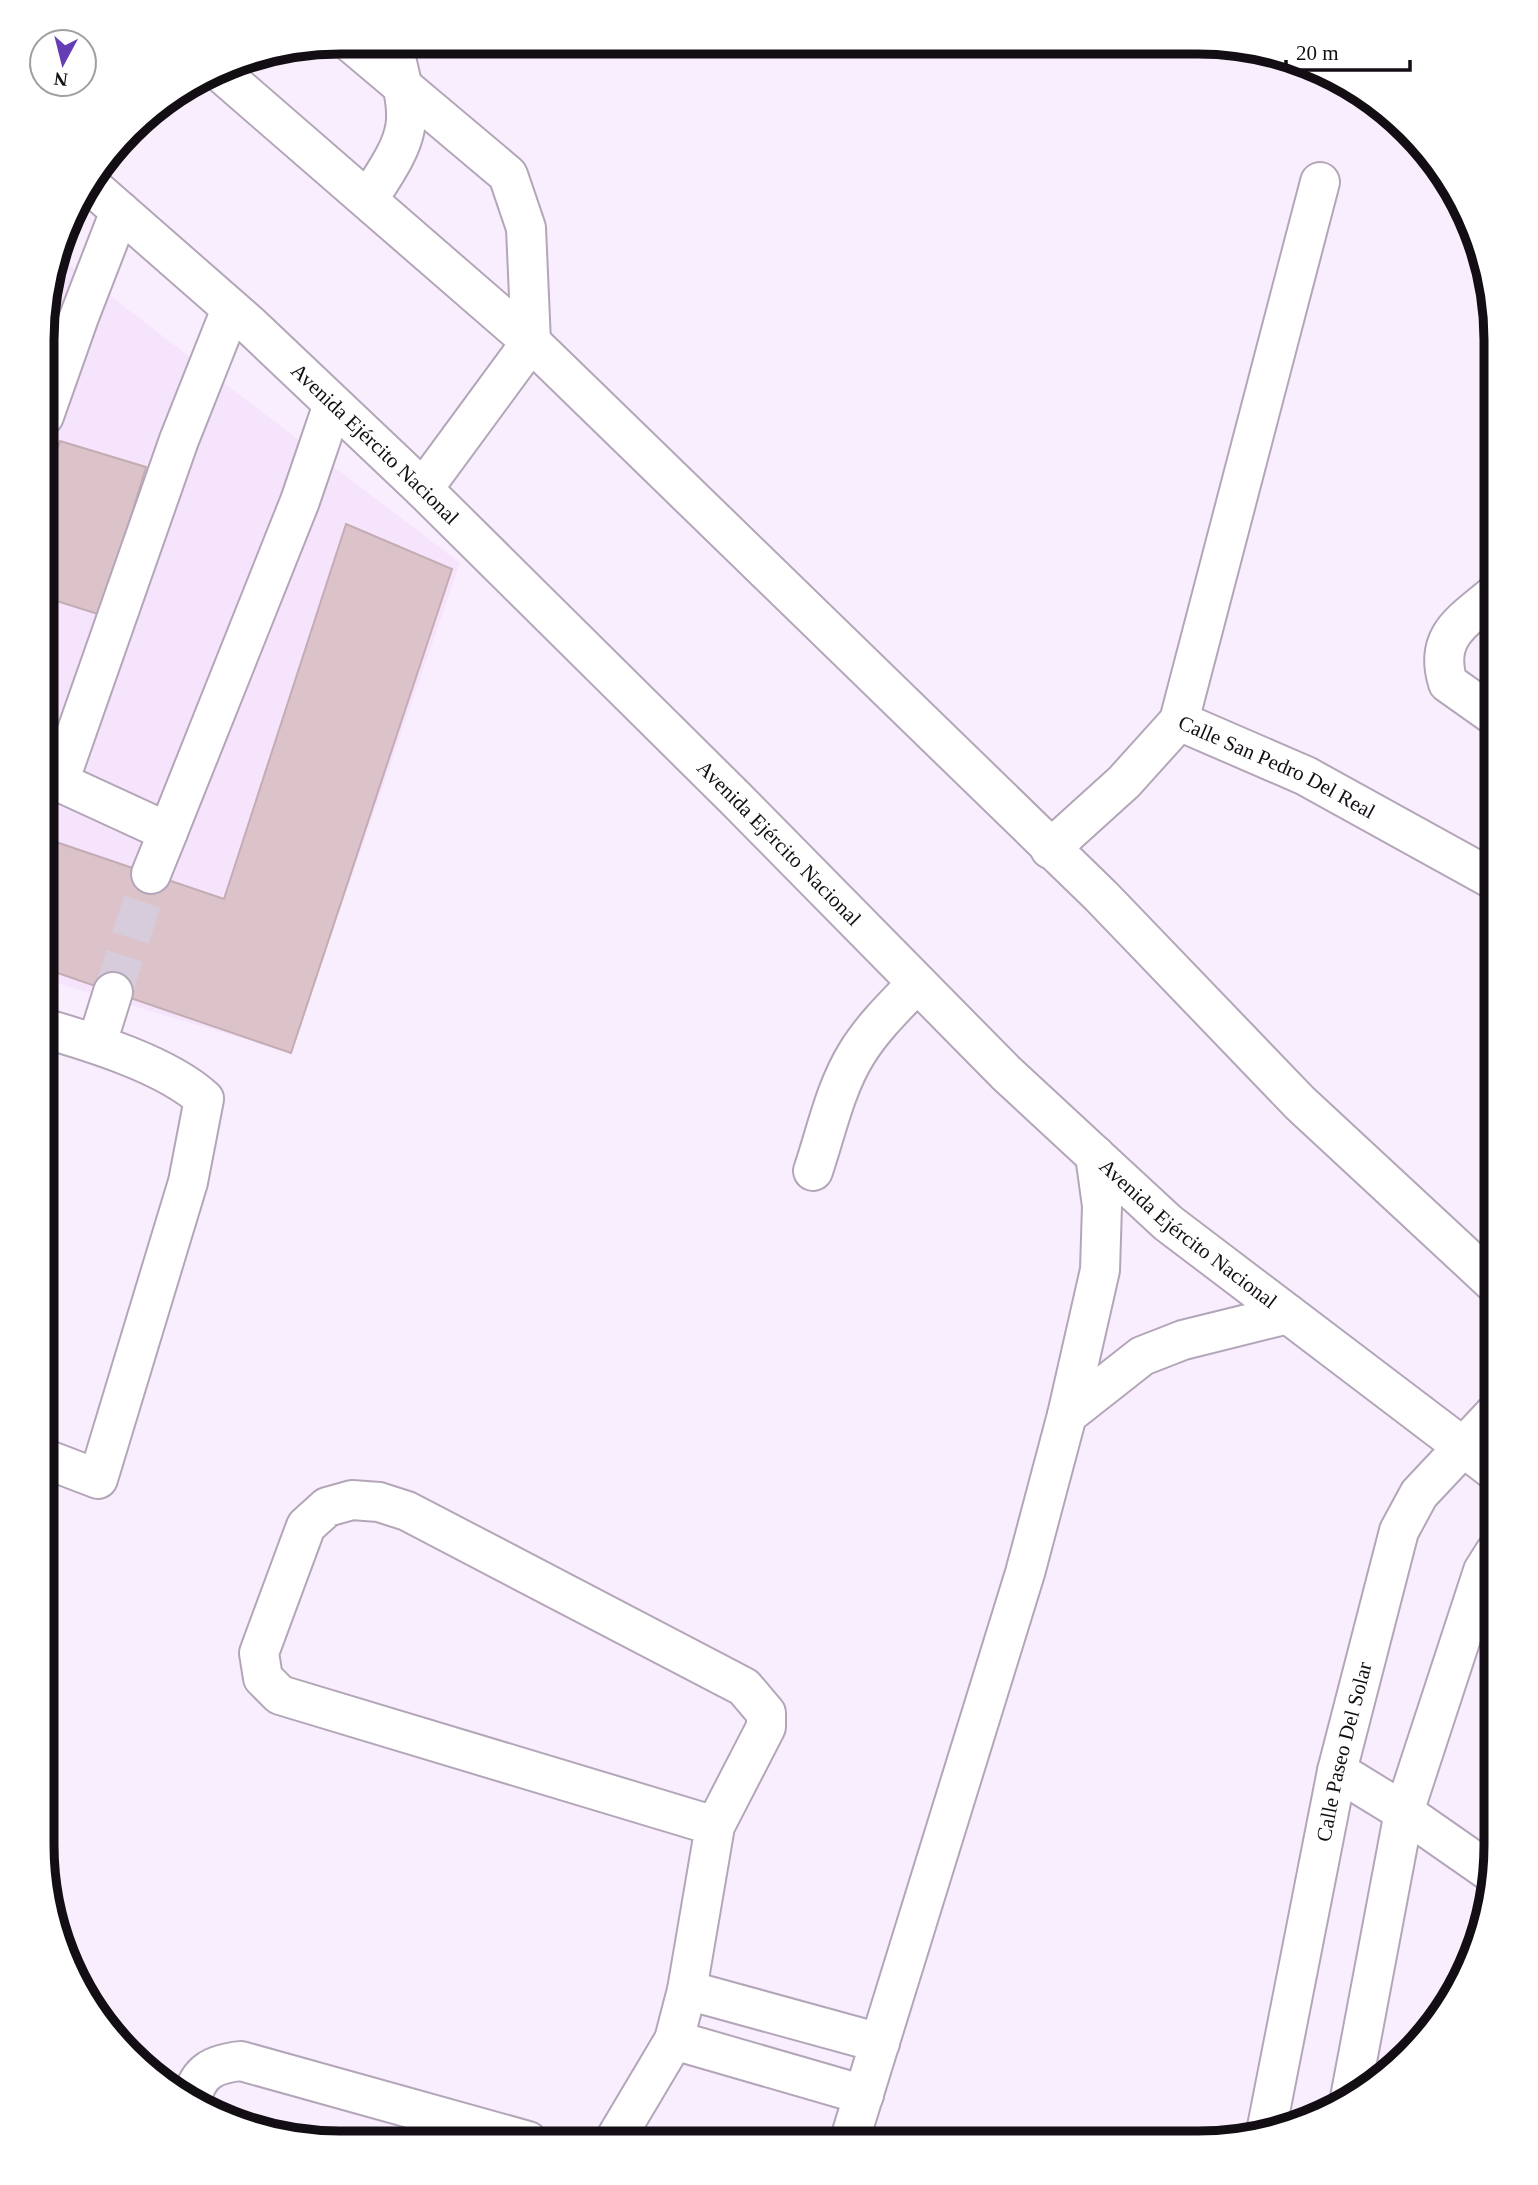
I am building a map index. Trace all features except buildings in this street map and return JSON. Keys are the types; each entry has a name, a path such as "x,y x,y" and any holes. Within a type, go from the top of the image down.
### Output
{"street":[{"path":"364,54 508,175 526,228 531,342 423,489"},
{"path":"369,198 399,152 406,134 408,120 395,54"},
{"path":"227,78 369,198 531,342 1101,896 1300,1103 1484,1274"},
{"path":"1179,721 1320,182"},
{"name":"Avenida Ejército Nacional","path":"97,190 231,309 332,407 423,489 691,753 1006,1073 1168,1223 1484,1463"},
{"path":"54,388 121,211"},
{"path":"54,774 231,309"},
{"path":"151,874 300,501 332,407"},
{"path":"1484,604 1449,635 1443,652 1448,683 1484,708"},
{"name":"Calle San Pedro Del Real","path":"1050,849 1124,782 1179,721 1306,776 1484,874"},
{"path":"54,780 169,832"},
{"path":"813,1171 855,1055 875,1028 917,983"},
{"path":"97,1043 113,992"},
{"path":"54,1031 97,1043 191,1087 204,1098 188,1182 98,1479 54,1462"},
{"path":"853,2131 1025,1573 1067,1415 1100,1270 1102,1206 1096,1156"},
{"path":"1067,1415 1142,1356 1183,1340 1288,1314"},
{"name":"Calle Paseo Del Solar","path":"1268,2122 1337,1771 1399,1531 1419,1494 1484,1424"},
{"path":"620,2131 674,2040 687,1990 715,1826 766,1727 766,1713 744,1687 407,1511 379,1502 352,1500 327,1507 306,1527 259,1653 263,1678 280,1695 715,1826"},
{"path":"1352,2086 1404,1812 1484,1570"},
{"path":"1337,1771 1404,1812 1483,1867"},
{"path":"687,1990 880,2043"},
{"path":"674,2040 864,2095"},
{"path":"194,2090 204,2072 218,2063 241,2061 492,2131"}],"shaded area":[{"path":"65,262 460,563 291,1053 54,982 54,340 57,303"}],"tunnel":[{"path":"113,992 151,874"}]}
